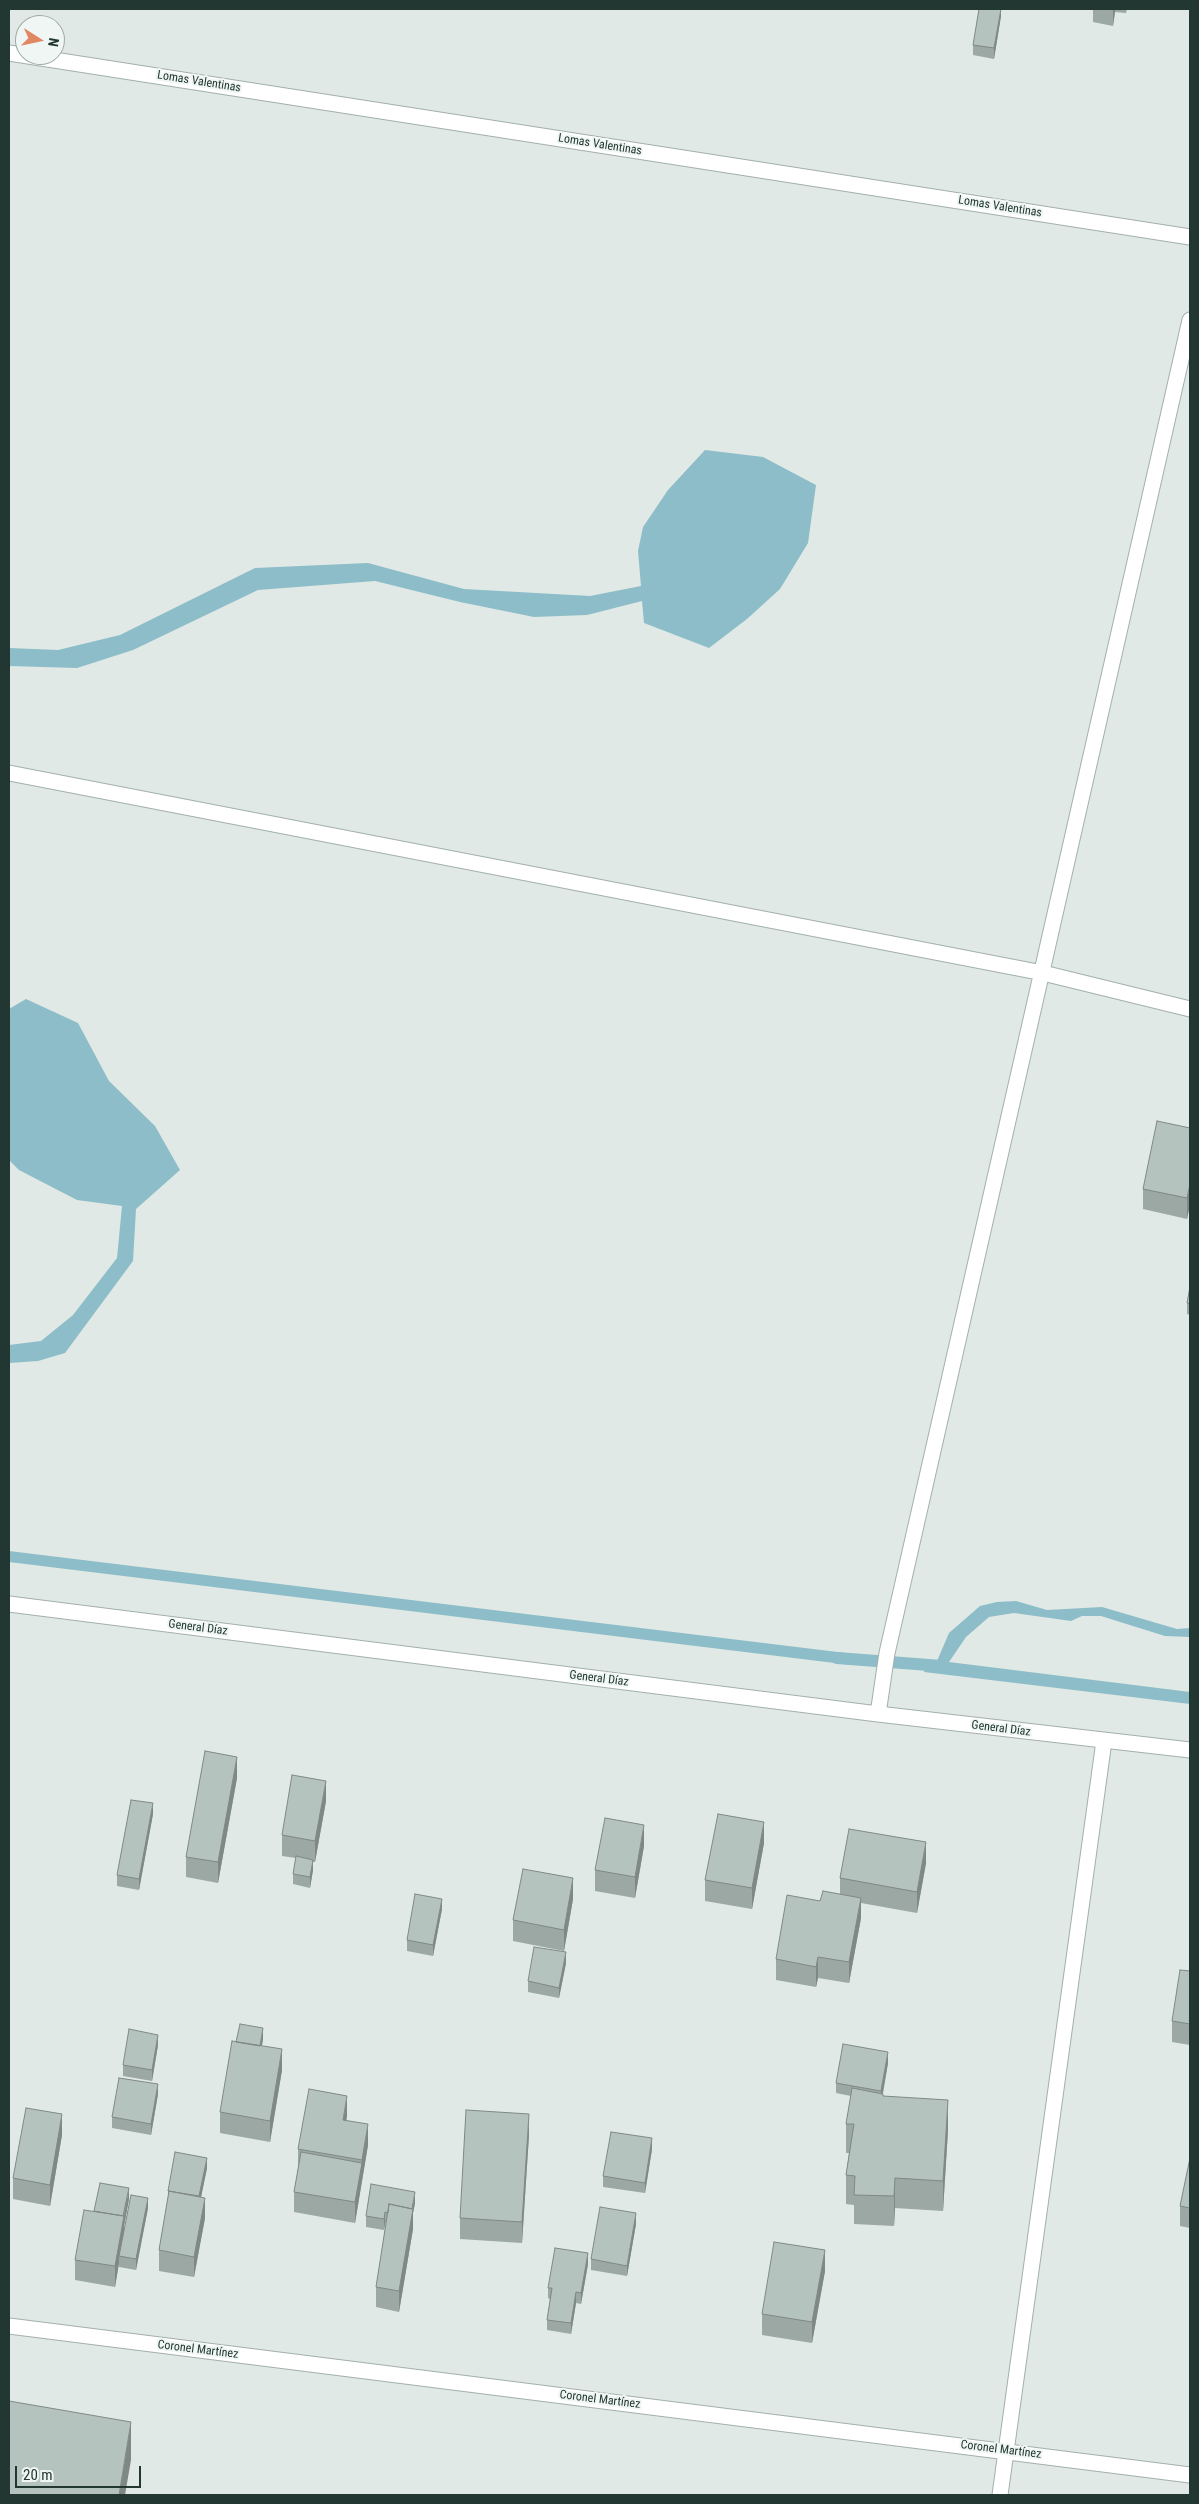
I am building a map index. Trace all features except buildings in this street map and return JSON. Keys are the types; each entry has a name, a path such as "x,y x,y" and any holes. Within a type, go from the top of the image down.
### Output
{"street":[{"name":"Lomas Valentinas","path":"9,53 1190,237"},
{"path":"878,1714 887,1653 1190,320"},
{"path":"9,773 1043,973 1190,1009"},
{"name":"General Díaz","path":"9,1604 878,1714 1190,1750"},
{"path":"1000,2495 1104,1741"},
{"name":"Coronel Martínez","path":"9,2326 1190,2474"}],"water":[{"path":"705,450 763,457 816,485 808,543 780,589 747,619 709,648 644,623 642,601 587,615 534,617 460,602 375,581 258,590 133,650 77,668 9,666 9,648 58,650 120,635 255,568 368,563 464,589 590,596 641,586 638,551 643,527 668,490"},
{"path":"26,999 78,1023 109,1081 155,1126 180,1170 136,1209 133,1261 65,1353 38,1361 9,1363 9,1345 41,1341 73,1315 117,1258 122,1206 77,1200 19,1170 9,1160 9,1009"},
{"path":"9,1551 854,1654 851,1665 9,1562"},
{"path":"1016,1601 1047,1610 1102,1607 1177,1629 1190,1628 1190,1637 1165,1636 1101,1616 1082,1616 1071,1621 1014,1613 989,1617 966,1637 949,1662 1190,1692 1190,1704 924,1672 927,1660 937,1661 949,1633 980,1606 997,1602"}],"waterway":[{"path":"837,1658 942,1666"}]}
